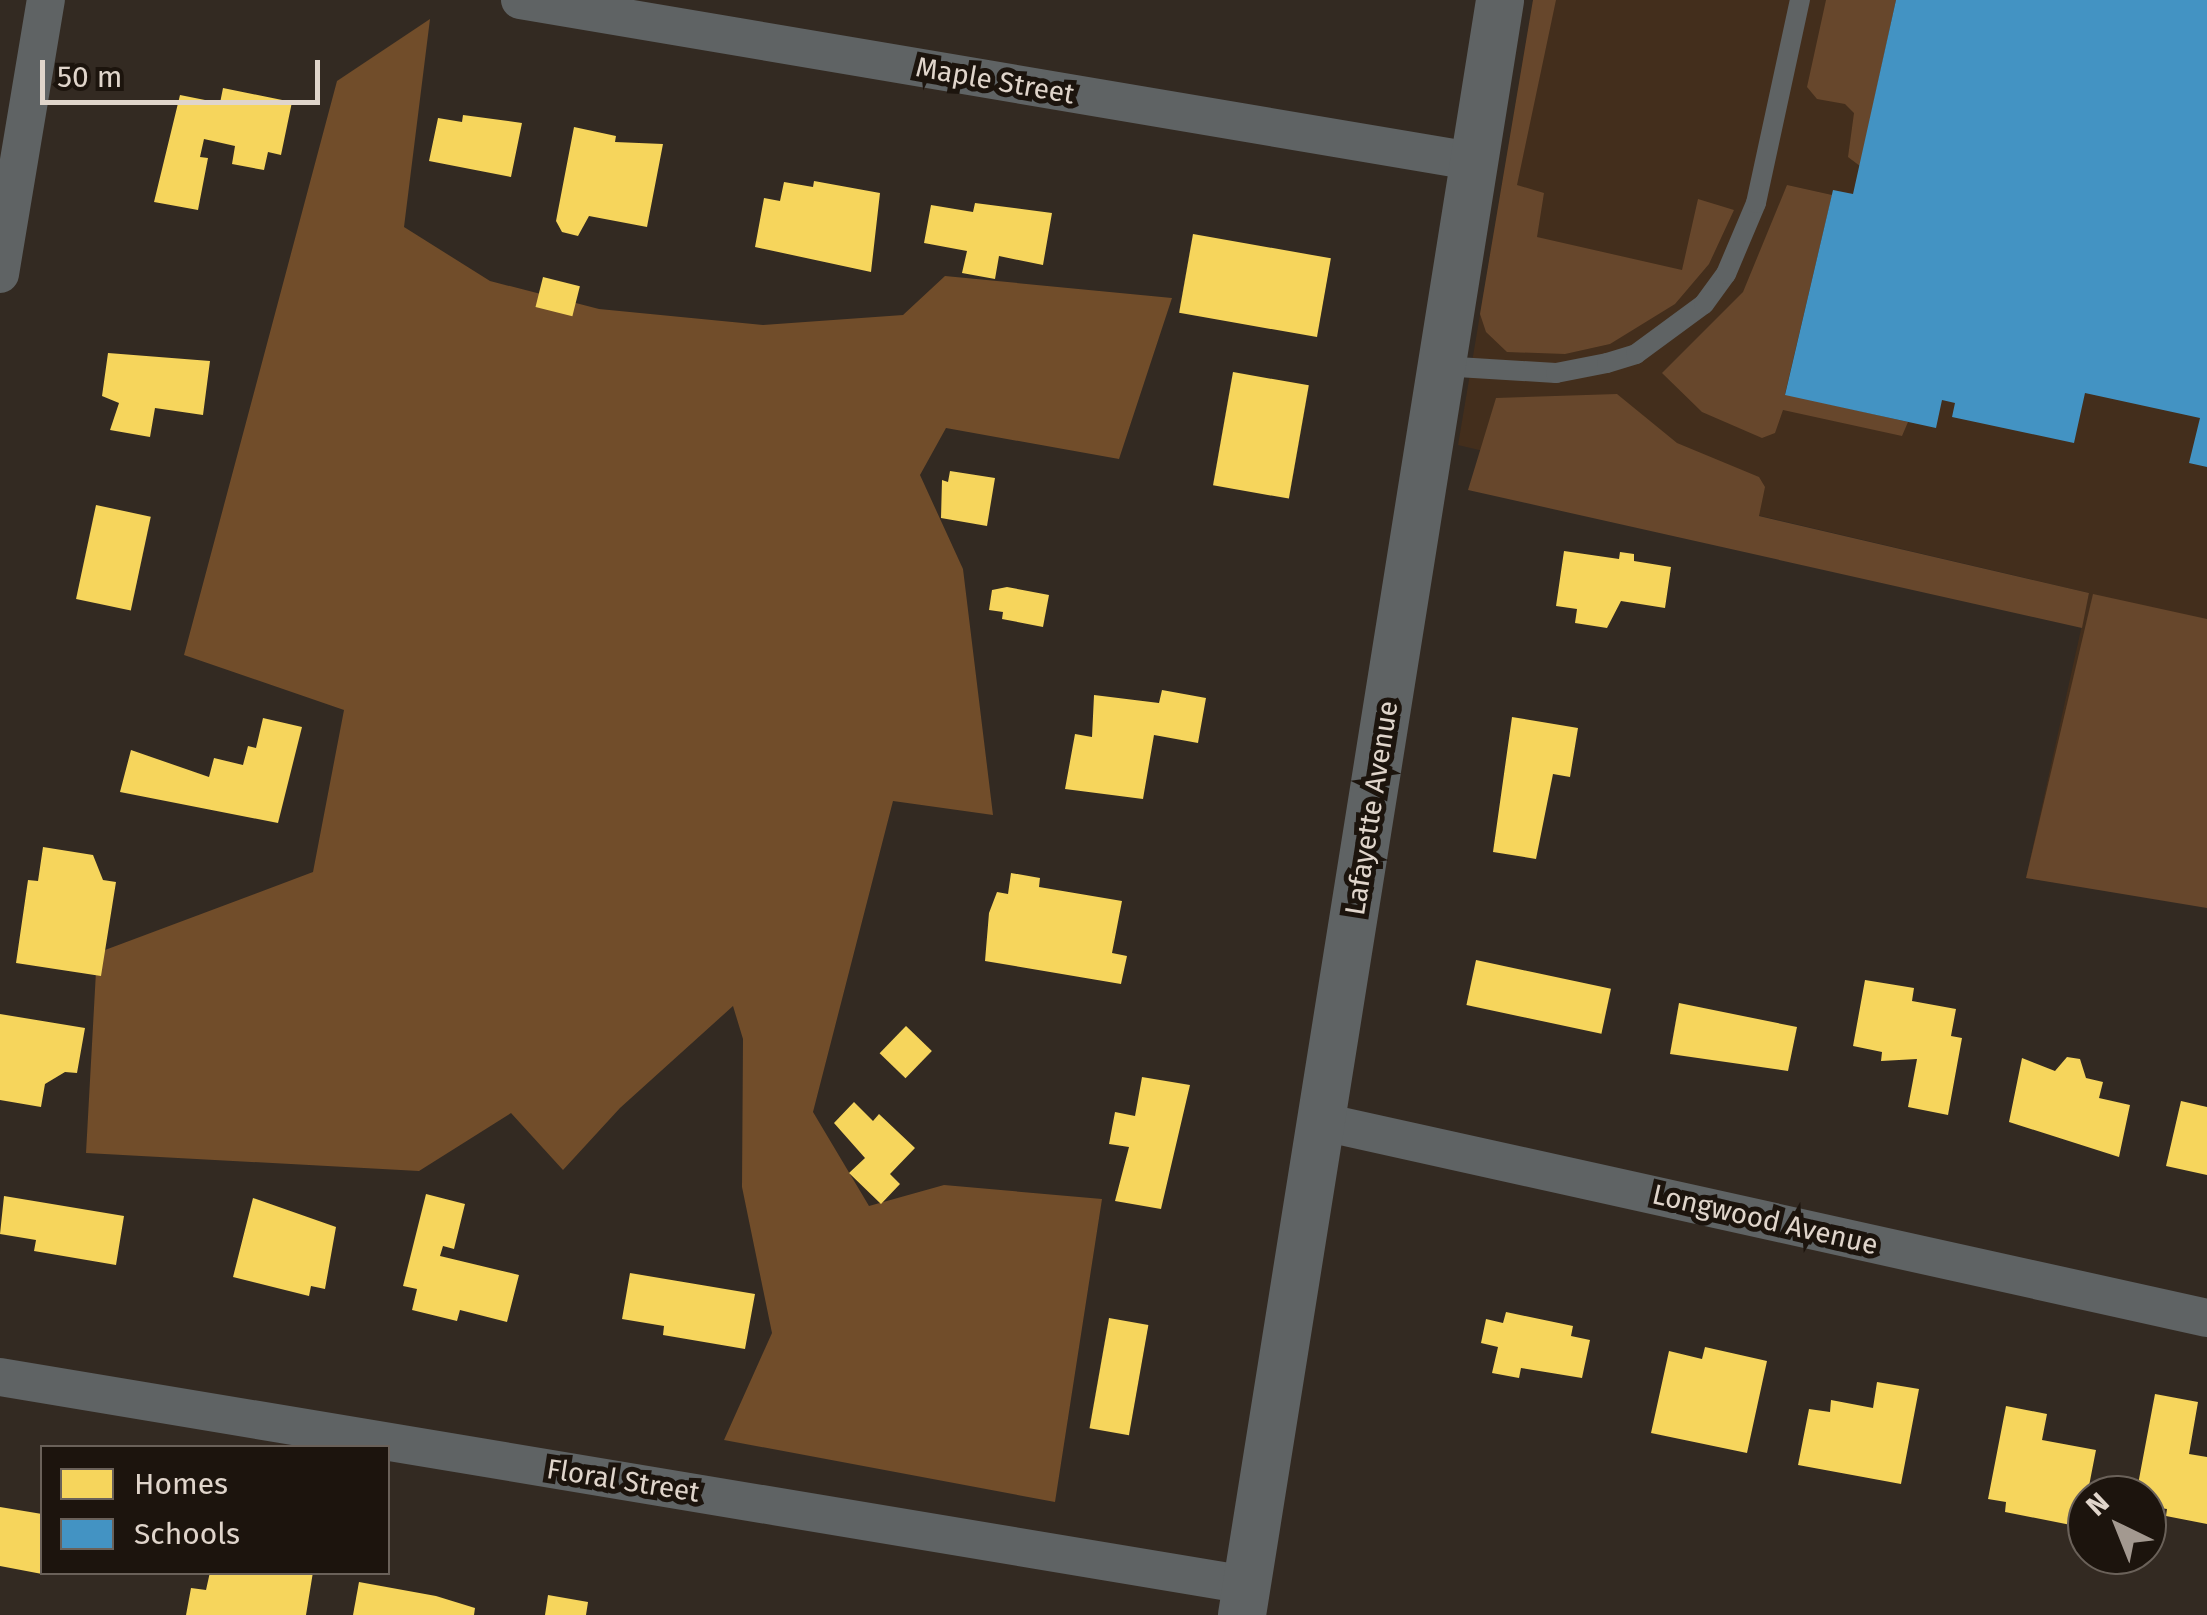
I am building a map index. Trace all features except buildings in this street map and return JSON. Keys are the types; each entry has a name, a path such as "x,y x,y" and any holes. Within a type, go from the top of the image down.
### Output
{"street":[{"path":"0,274 46,0"},
{"name":"Maple Street","path":"520,0 1471,161"},
{"name":"Lafayette Avenue","path":"1244,1600 1323,1122 1471,161 1500,0"},
{"name":"Longwood Avenue","path":"1323,1122 2207,1318"},
{"name":"Floral Street","path":"0,1377 379,1445"},
{"name":"Floral Street","path":"390,1447 1244,1600"}],"lane":[{"path":"1441,366 1523,374 1606,364 1636,354 1704,304 1726,274 1756,203 1800,0"}],"shaded area":[{"path":"1533,0 2207,0 2207,905 2026,878 2089,593 1458,445"},
{"path":"1533,0 1556,0 1517,185 1544,193 1537,237 1682,270 1698,199 1734,210 1709,264 1675,304 1610,344 1565,354 1507,352 1486,332 1480,314"},
{"path":"1826,0 1896,0 1860,166 1848,157 1854,113 1845,104 1817,99 1807,87"},
{"path":"430,19 404,227 490,281 599,309 763,325 903,315 945,276 1172,298 1119,459 946,428 920,475 963,569 993,815 893,801 813,1112 869,1206 944,1185 1102,1199 1055,1502 724,1440 772,1333 742,1187 743,1039 733,1006 620,1108 563,1170 511,1113 419,1171 86,1153 97,953 313,872 344,710 184,655 337,81"},
{"path":"1787,185 1832,195 1785,394 1908,422 1902,436 1783,410 1775,433 1762,438 1702,412 1662,373 1743,292"},
{"path":"1617,394 1677,443 1759,477 1765,487 1759,516 2089,593 2082,628 1468,490 1496,398"},
{"path":"2093,594 2207,619 2207,908 2026,878"}]}
